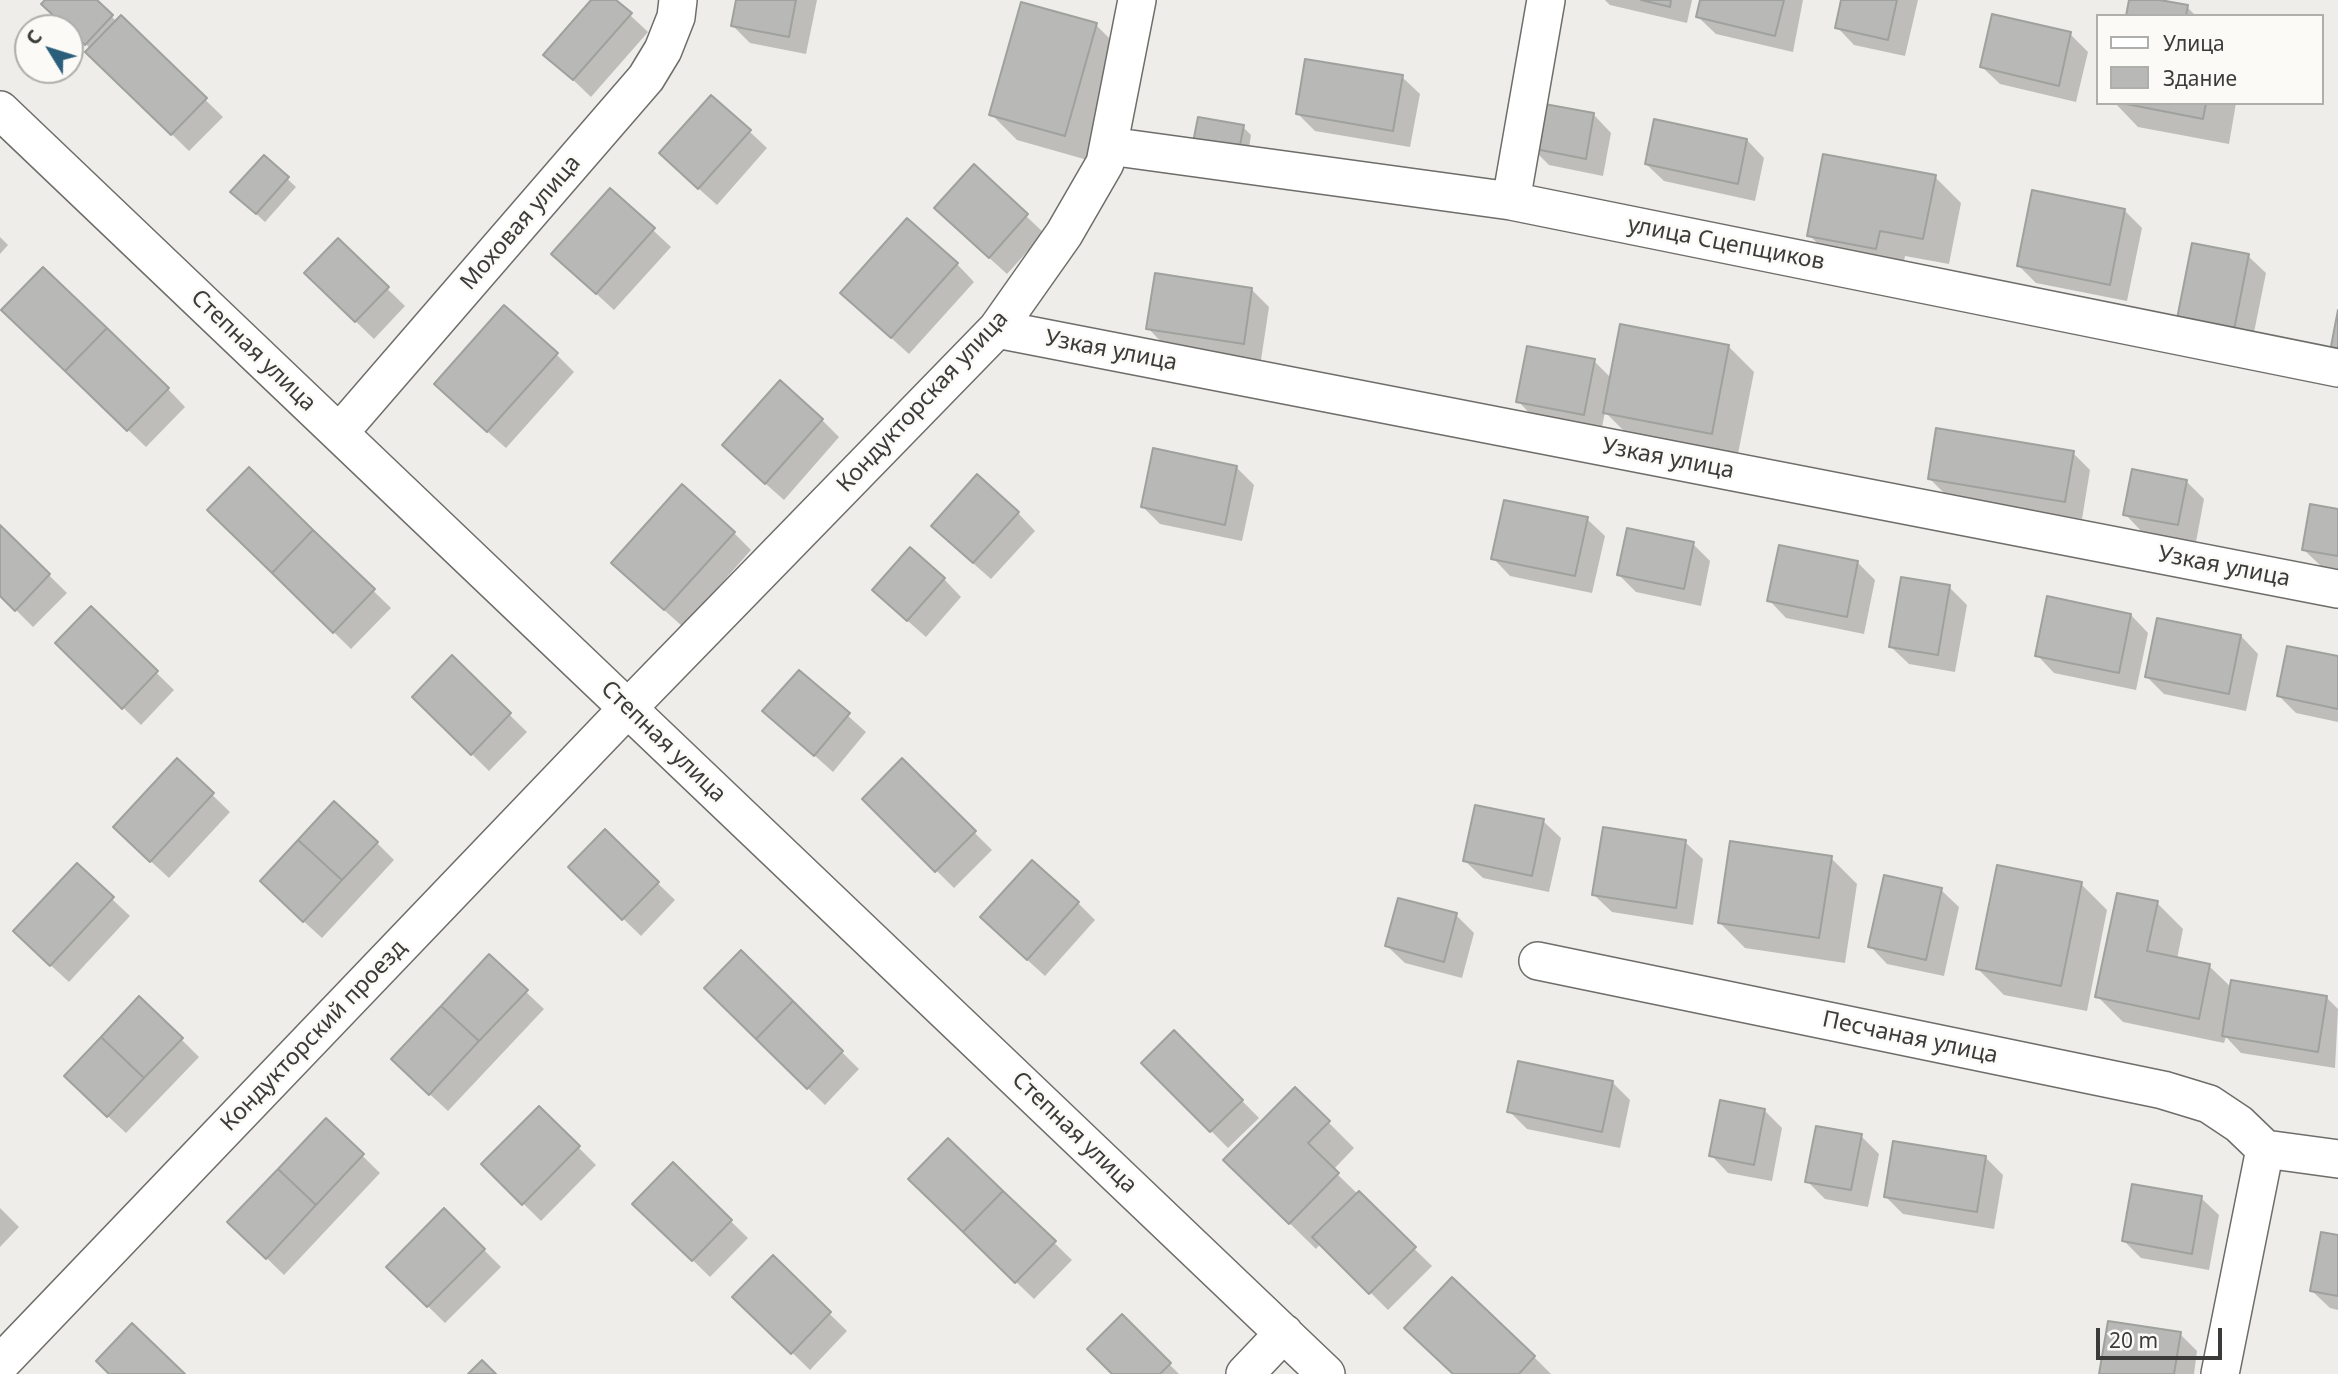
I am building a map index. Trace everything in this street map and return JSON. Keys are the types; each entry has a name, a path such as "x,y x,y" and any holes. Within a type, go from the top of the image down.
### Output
{"street":[{"name":"Моховая улица","path":"339,433 646,78 663,50 676,17 678,0"},
{"name":"Кондукторская улица","path":"628,708 997,329 1064,234 1105,163 1137,0"},
{"path":"1511,201 1546,0"},
{"name":"Степная улица","path":"0,110 1326,1374"},
{"name":"улица Сцепщиков","path":"1109,146 1511,201 2338,368"},
{"name":"Узкая улица","path":"997,329 2338,589"},
{"name":"Кондукторский проезд","path":"0,1364 628,708"},
{"name":"Песчаная улица","path":"1538,961 2163,1090 2209,1104 2239,1124 2265,1149"},
{"path":"2220,1374 2265,1149 2338,1159"},
{"path":"1245,1374 1284,1333"}],"building":[{"path":"45,0 97,0 113,15 85,45 84,14 52,14 41,4"},
{"path":"591,0 616,0 632,13 573,80 543,55"},
{"path":"736,0 796,0 789,37 731,26"},
{"path":"1641,0 1671,0 1670,7"},
{"path":"1700,0 1784,0 1775,36 1696,17"},
{"path":"1841,0 1897,0 1888,40 1835,28"},
{"path":"2129,0 2160,0 2188,5 2186,14 2126,14"},
{"path":"1021,2 1097,23 1065,136 989,115"},
{"path":"1992,14 2071,32 2059,86 1980,67"},
{"path":"121,15 207,98 171,135 85,52"},
{"path":"1305,59 1403,75 1393,131 1296,114"},
{"path":"711,95 751,130 698,189 659,153"},
{"path":"1539,103 1594,113 1586,159 1530,148"},
{"path":"2131,105 2206,105 2203,119"},
{"path":"1198,117 1244,125 1236,166 1190,158"},
{"path":"1654,119 1747,139 1738,184 1645,164"},
{"path":"1823,154 1936,175 1923,239 1880,231 1876,249 1807,236"},
{"path":"264,155 289,177 256,214 230,192"},
{"path":"974,164 1028,214 989,258 934,208"},
{"path":"610,188 655,228 596,294 551,254"},
{"path":"2032,190 2125,209 2110,285 2017,266"},
{"path":"907,218 958,263 891,338 840,293"},
{"path":"338,238 389,287 355,322 304,273"},
{"path":"2192,243 2249,254 2230,350 2173,339"},
{"path":"43,267 107,328 65,371 1,310"},
{"path":"1155,273 1252,288 1244,344 1146,329"},
{"path":"504,305 558,353 487,432 434,384"},
{"path":"2338,310 2338,364 2328,362"},
{"path":"1620,324 1729,345 1712,434 1603,413"},
{"path":"107,328 169,388 127,431 65,371"},
{"path":"1527,346 1595,359 1584,415 1516,402"},
{"path":"780,380 823,419 765,484 722,445"},
{"path":"1936,428 2074,451 2065,502 1928,479"},
{"path":"1153,448 1237,466 1225,525 1141,507"},
{"path":"249,467 313,530 272,573 207,510"},
{"path":"2132,469 2187,480 2178,525 2123,515"},
{"path":"977,474 1019,512 973,563 931,526"},
{"path":"682,484 735,532 664,610 611,563"},
{"path":"1504,500 1588,517 1575,576 1491,559"},
{"path":"2310,504 2338,509 2338,556 2302,550"},
{"path":"0,525 50,574 15,611 0,596"},
{"path":"1627,528 1694,542 1684,589 1617,575"},
{"path":"313,530 375,589 333,633 272,573"},
{"path":"1779,545 1858,561 1847,617 1767,601"},
{"path":"910,547 945,578 907,621 872,590"},
{"path":"1901,577 1950,585 1938,655 1889,647"},
{"path":"2047,596 2131,614 2119,673 2035,656"},
{"path":"91,606 158,671 122,709 55,643"},
{"path":"2157,618 2241,635 2229,694 2145,677"},
{"path":"2287,646 2338,656 2338,709 2277,696"},
{"path":"452,655 511,713 471,755 412,697"},
{"path":"799,670 850,713 814,756 762,711"},
{"path":"177,758 214,793 150,862 113,827"},
{"path":"902,758 976,831 935,872 862,799"},
{"path":"334,801 378,842 342,880 298,840"},
{"path":"1475,805 1544,819 1532,876 1463,861"},
{"path":"1603,827 1686,840 1676,908 1592,895"},
{"path":"605,829 659,882 622,920 568,867"},
{"path":"298,840 342,880 303,922 260,881"},
{"path":"1730,841 1832,856 1819,938 1718,923"},
{"path":"1032,860 1079,902 1027,960 980,917"},
{"path":"77,863 114,897 50,966 13,931"},
{"path":"1997,865 2082,882 2061,986 1976,969"},
{"path":"1884,875 1942,888 1926,960 1868,947"},
{"path":"2117,893 2158,901 2147,951 2210,964 2199,1019 2095,997"},
{"path":"1398,898 1457,913 1444,962 1385,946"},
{"path":"741,950 793,1001 756,1039 704,988"},
{"path":"489,954 528,990 479,1041 441,1006"},
{"path":"2231,980 2327,996 2318,1052 2222,1036"},
{"path":"139,996 183,1038 144,1078 101,1037"},
{"path":"793,1001 843,1051 807,1089 756,1039"},
{"path":"441,1006 479,1041 429,1095 391,1059"},
{"path":"1174,1030 1243,1100 1210,1132 1141,1063"},
{"path":"101,1037 144,1078 107,1117 64,1076"},
{"path":"1518,1061 1613,1081 1602,1132 1507,1112"},
{"path":"1295,1087 1330,1121 1308,1143 1339,1173 1289,1224 1223,1160"},
{"path":"1720,1100 1765,1109 1754,1165 1709,1156"},
{"path":"539,1106 580,1146 522,1205 481,1164"},
{"path":"326,1118 364,1154 316,1205 278,1169"},
{"path":"1816,1126 1862,1134 1851,1190 1805,1182"},
{"path":"948,1138 1003,1191 963,1232 908,1179"},
{"path":"1893,1141 1986,1156 1977,1212 1884,1197"},
{"path":"673,1162 732,1220 692,1261 632,1204"},
{"path":"278,1169 316,1205 266,1259 227,1222"},
{"path":"2132,1184 2202,1196 2192,1254 2122,1241"},
{"path":"1003,1191 1056,1241 1015,1283 963,1232"},
{"path":"1359,1191 1416,1247 1369,1294 1312,1237"},
{"path":"444,1208 485,1249 427,1307 386,1267"},
{"path":"2321,1232 2338,1235 2338,1296 2310,1291"},
{"path":"773,1255 831,1312 791,1354 732,1297"},
{"path":"1452,1277 1535,1356 1519,1374 1453,1374 1404,1328"},
{"path":"1122,1314 1171,1363 1160,1374 1112,1374 1087,1349"},
{"path":"2108,1321 2181,1332 2174,1374 2099,1374"},
{"path":"132,1323 185,1374 109,1374 96,1361"},
{"path":"482,1360 496,1374 468,1374"}]}
